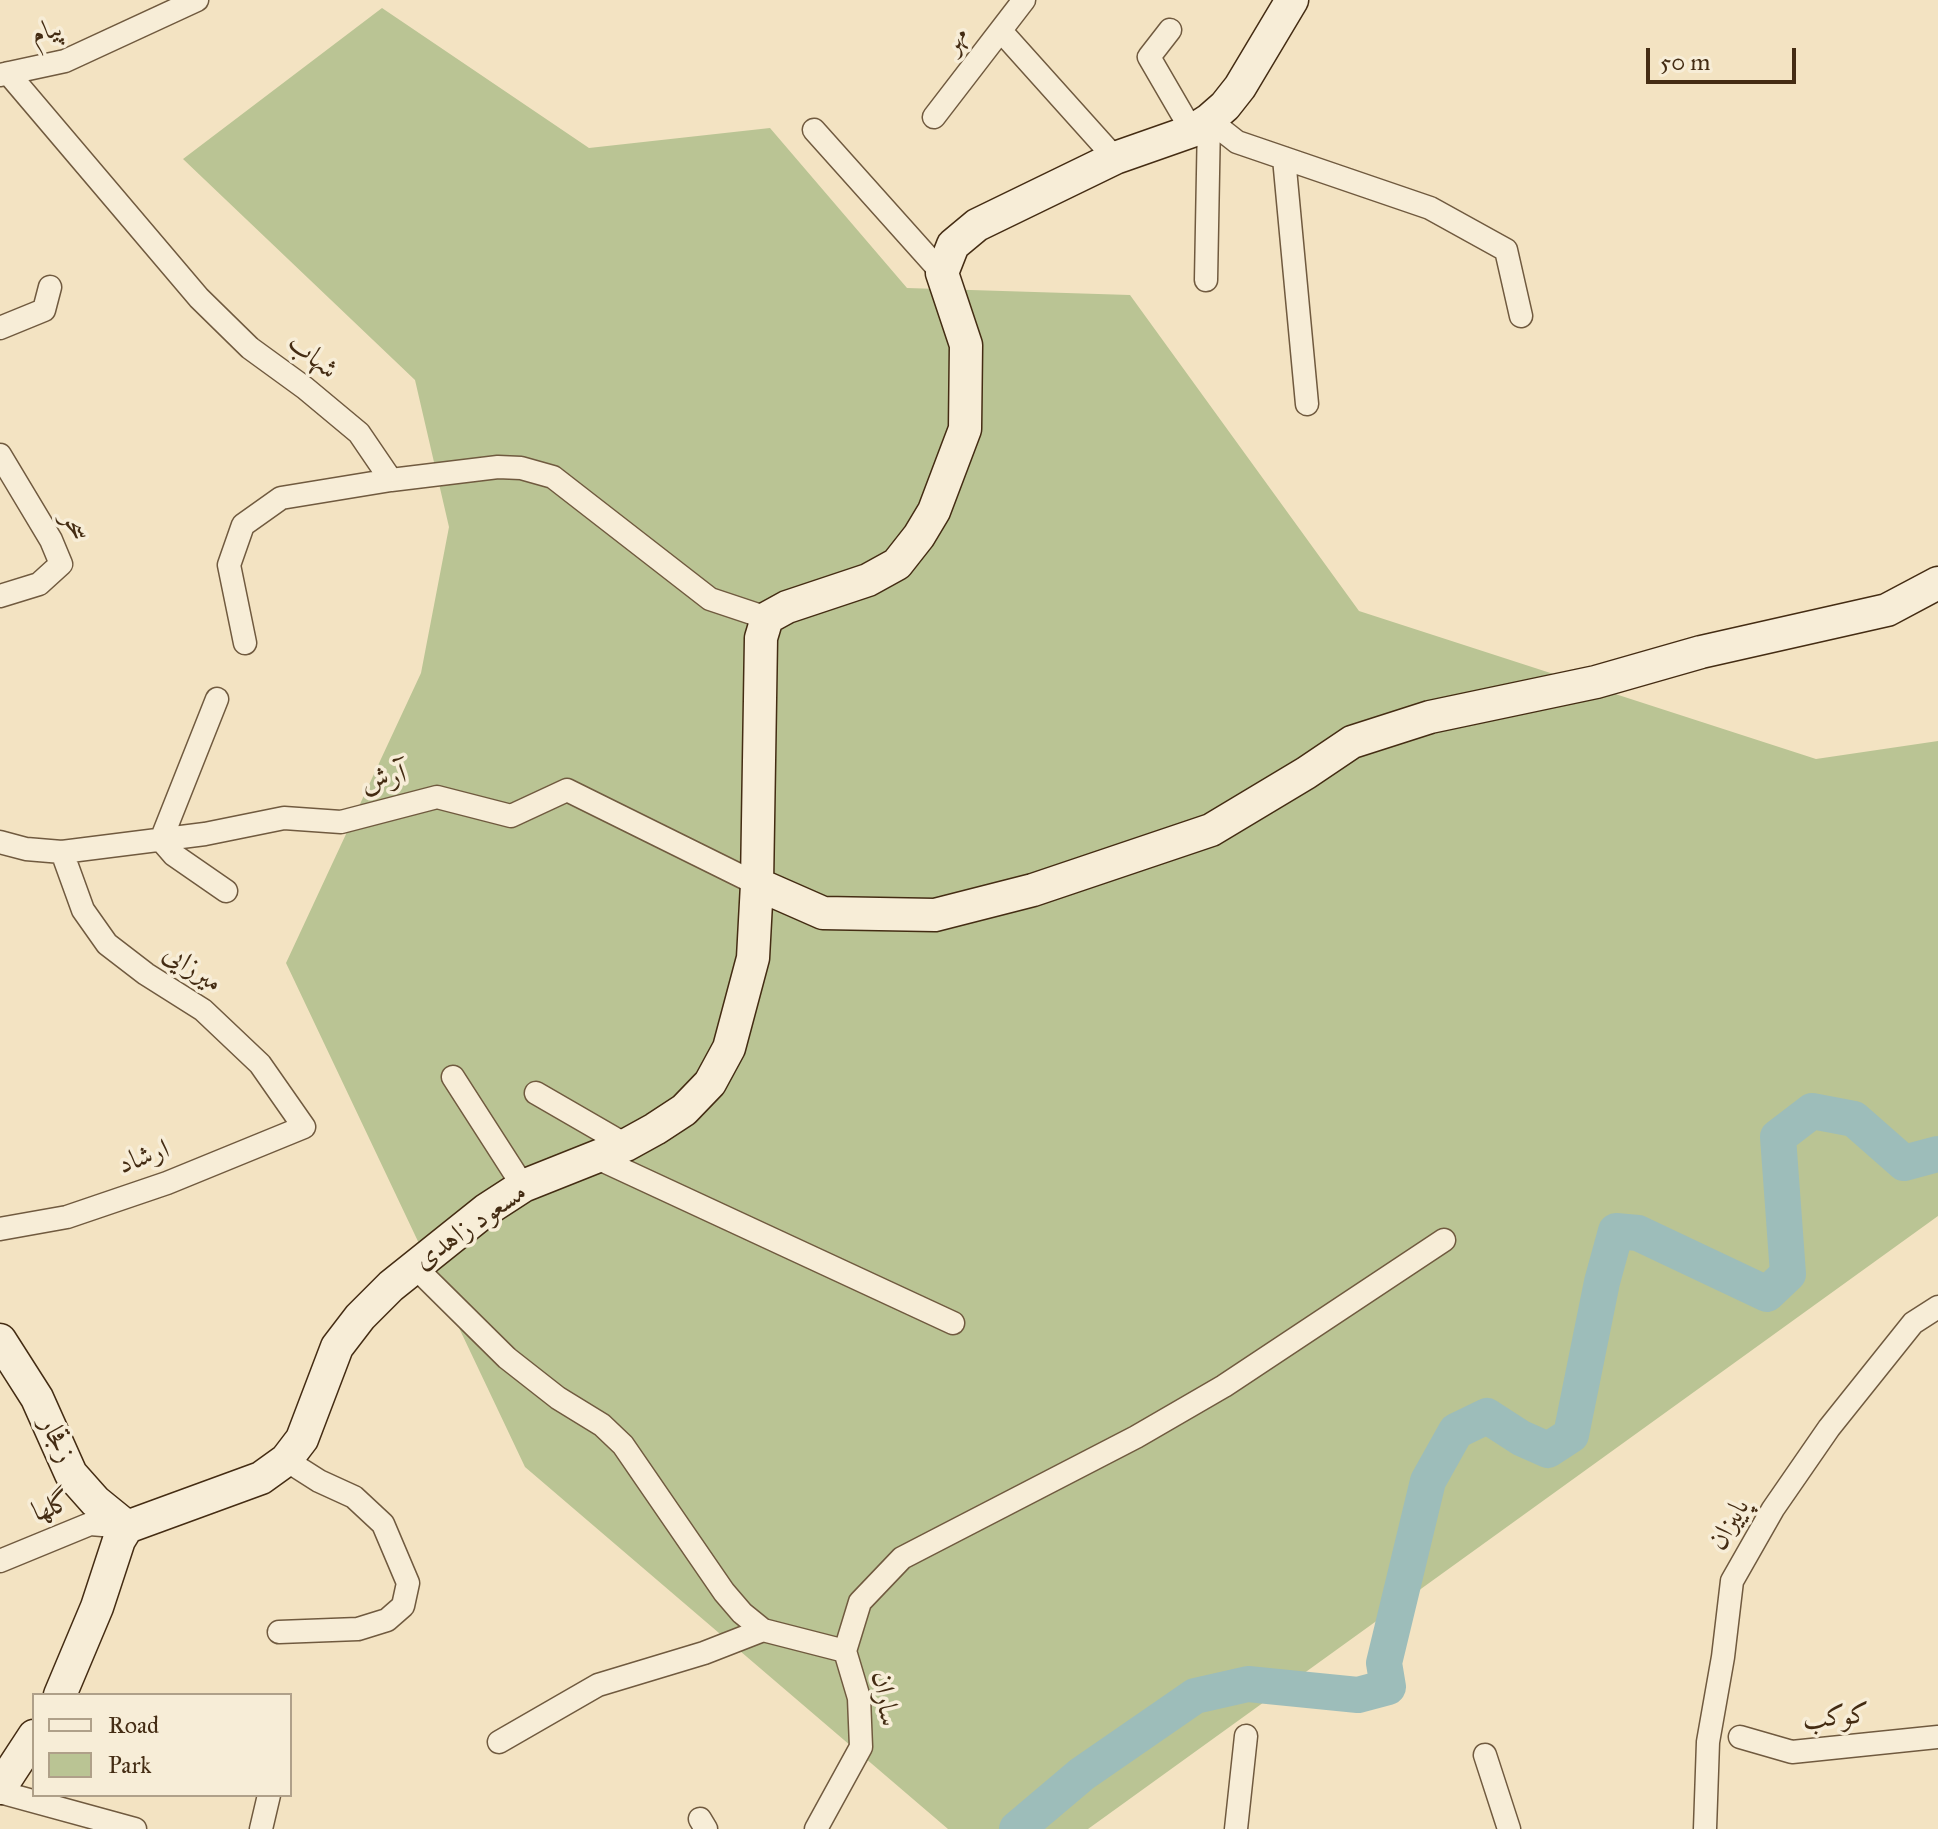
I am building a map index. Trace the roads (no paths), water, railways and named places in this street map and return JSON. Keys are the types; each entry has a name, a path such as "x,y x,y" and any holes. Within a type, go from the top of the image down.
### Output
{"street":[{"name":"پیام","path":"4,74 65,61 197,0"},
{"name":"مهر","path":"934,117 1024,0"},
{"path":"942,273 953,245 977,225 1115,158 1200,125 1225,106 1240,87 1289,1"},
{"path":"1170,30 1149,57 1200,125 1237,142 1430,208 1506,250 1521,316"},
{"path":"1001,31 1115,158"},
{"name":"شهاب","path":"4,74 199,298 250,348 359,433 391,480"},
{"path":"1200,125 1206,280"},
{"path":"245,643 229,565 243,525 281,498 498,467 521,468 553,477 710,599 767,618 787,607 868,580 897,564 934,511 965,429 966,345 942,273 814,130"},
{"path":"1284,158 1307,404"},
{"path":"0,328 44,310 50,287"},
{"name":"سحر","path":"0,455 51,540 61,564 39,584 0,596"},
{"path":"757,884 823,913 935,915 1033,890 1211,830 1352,742 1430,717 1596,682 1701,652 1887,610 1938,583"},
{"name":"مسعود زاهدی","path":"127,1527 261,1478 286,1460 302,1439 337,1347 360,1317 414,1266 486,1210 523,1186 626,1145 684,1110 710,1083 729,1048 753,958 761,638 767,618"},
{"path":"217,699 161,840 174,855 226,891"},
{"name":"آرش","path":"0,842 26,849 62,852 205,834 284,818 341,822 437,797 511,816 567,790 757,884"},
{"name":"میرزایی","path":"62,852 83,910 107,944 146,974 203,1010 260,1064 304,1127"},
{"path":"453,1077 523,1186"},
{"path":"536,1093 626,1145"},
{"name":"ارشاد","path":"0,1229 67,1217 167,1183 304,1127"},
{"path":"595,1157 953,1323"},
{"path":"845,1651 860,1602 902,1558 1136,1437 1224,1386 1444,1240"},
{"path":"414,1266 507,1358 558,1398 602,1425 623,1445 724,1592 742,1613 763,1630 704,1653 598,1685 499,1742"},
{"name":"پاییزان","path":"1705,1829 1708,1742 1732,1581 1773,1509 1829,1428 1913,1323 1938,1307"},
{"name":"زقجار","path":"0,1340 37,1398 71,1474 95,1501 127,1527"},
{"path":"279,1632 358,1629 387,1620 403,1606 408,1583 383,1524 354,1497 319,1481 286,1460"},
{"name":"گلها","path":"0,1561 90,1524 127,1527"},
{"path":"61,1693 97,1607 119,1540 127,1527"},
{"name":"ساران","path":"763,1630 845,1651 859,1698 861,1747 816,1829"},
{"path":"1236,1829 1246,1736"},
{"name":"کوکب","path":"1740,1737 1792,1752 1938,1737"},
{"path":"32,1739 0,1790 135,1829"},
{"path":"1485,1755 1509,1829"},
{"path":"261,1829 269,1797"}],"waterway":[{"path":"1017,1829 1082,1774 1195,1696 1248,1684 1358,1695 1388,1687 1384,1663 1428,1481 1456,1431 1487,1416 1521,1438 1548,1450 1571,1435 1602,1282 1616,1231 1638,1233 1767,1294 1788,1274 1778,1137 1812,1111 1854,1119 1904,1163 1938,1154"}]}
